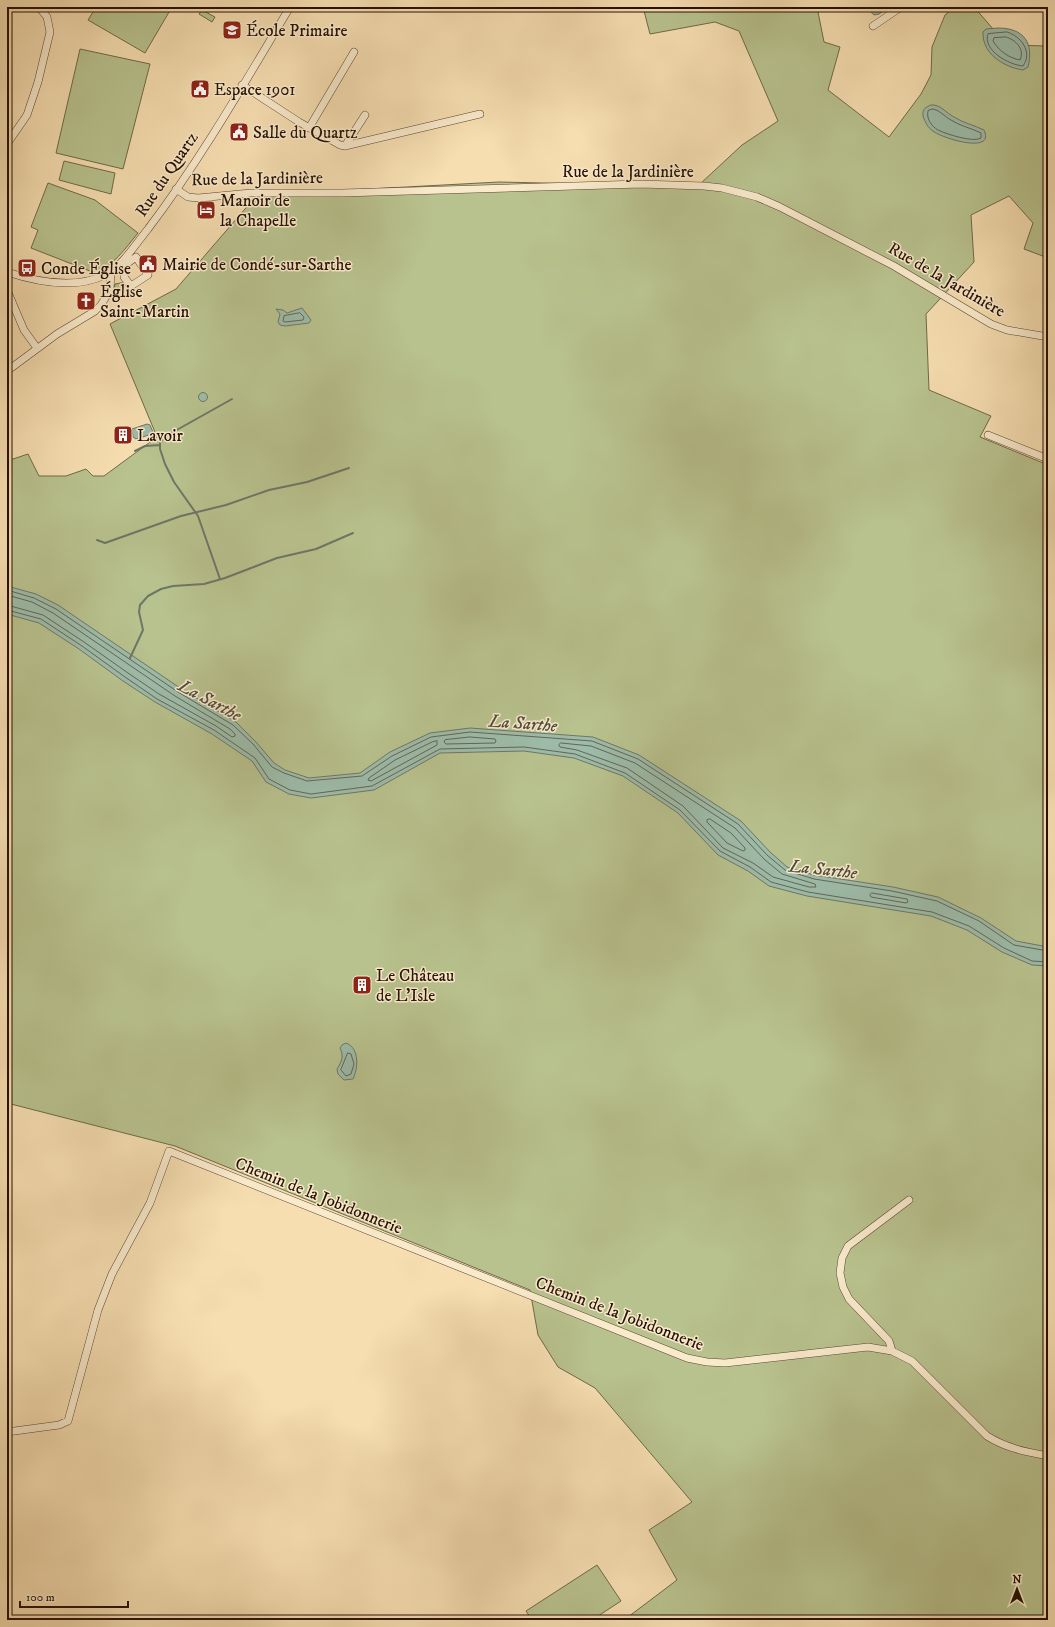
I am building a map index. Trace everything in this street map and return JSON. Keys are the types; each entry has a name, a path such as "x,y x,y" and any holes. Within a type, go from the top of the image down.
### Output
{"street":[{"path":"7,11 13,7"},
{"path":"7,144 27,115 38,82 50,32 47,17 40,7"},
{"name":"Rue du Quartz","path":"111,271 125,258 176,189 242,86 290,7"},
{"path":"873,26 901,7"},
{"path":"309,128 354,52"},
{"path":"242,86 309,128 340,145 345,146 480,114"},
{"path":"345,146 365,115"},
{"name":"Rue de la Jardinière","path":"176,189 188,197 198,198 251,193 342,193 641,184 686,184 722,188 757,197 780,207 894,266 991,324 1007,330 1048,337"},
{"path":"7,272 41,280 63,282 94,278 111,271 110,290 101,305 89,315 37,348 7,371"},
{"path":"7,290 24,330 37,348"},
{"path":"988,435 1048,459"},
{"name":"Chemin de la Jobidonnerie","path":"7,1432 59,1425 68,1421 98,1310 112,1274 150,1203 169,1152 687,1358 708,1362 725,1363 868,1347 882,1348 892,1351 912,1361 987,1436 1000,1444 1021,1451 1048,1456"},
{"path":"892,1351 890,1341 849,1299 843,1287 840,1273 842,1258 848,1246 909,1200"}],"green space":[{"path":"96,7 172,7 145,53 88,20"},
{"path":"643,7 817,7 824,42 840,47 828,90 889,137 921,94 931,75 932,47 945,15 955,7 974,7 1007,45 1048,46 1048,258 1024,249 1033,223 1009,196 971,215 974,262 926,314 929,390 991,416 980,437 1048,465 1048,1620 624,1620 677,1580 649,1530 692,1502 595,1388 558,1367 538,1335 530,1290 175,1146 7,1103 7,461 28,454 39,476 66,476 86,469 93,476 104,476 157,437 110,324 176,289 257,195 499,182 630,185 700,184 742,145 778,121 739,31 715,22 650,34"},
{"path":"202,10 215,17 212,22 199,14"},
{"path":"80,49 150,64 123,169 56,153"},
{"path":"64,161 115,173 111,194 59,180"},
{"path":"48,183 95,200 138,233 114,261 102,270 95,273 31,248 38,230 31,227"},
{"path":"126,282 128,284 112,296 115,284"},
{"path":"597,1565 621,1601 592,1620 532,1620 526,1611"}],"water":[{"path":"876,7 889,7 879,14 874,15 871,12"},
{"path":"998,28 1014,31 1025,38 1030,51 1028,67 1023,70 1009,66 990,53 986,47 983,32 986,29"},
{"path":"931,105 940,107 957,119 984,130 986,138 982,142 966,142 946,137 931,130 926,123 923,112"},
{"path":"302,308 311,320 309,323 285,326 280,325 278,322 280,314 276,309 283,310 287,313"},
{"path":"201,393 205,393 207,397 205,401 201,401 199,399 199,395"},
{"path":"147,424 150,425 153,432 152,434 136,439 133,437 132,429"},
{"path":"7,586 36,594 58,605 180,688 236,722 274,763 285,770 309,778 360,773 390,752 430,733 470,728 593,737 639,755 741,821 770,852 787,867 814,875 893,887 938,897 981,918 1016,941 1048,947 1048,966 1032,965 1002,952 967,930 931,916 807,896 769,886 748,871 718,855 678,813 623,776 574,758 524,751 440,753 374,790 311,798 289,794 266,782 252,761 212,734 155,702 39,623 7,614"},
{"path":"346,1043 354,1049 357,1065 353,1079 344,1080 338,1074 337,1069 342,1058 340,1048"}],"waterway":[{"path":"220,579 198,516 174,482 165,464 160,449 160,442 166,436 232,399"},
{"path":"135,451 145,446 160,445"},
{"path":"97,540 105,543 181,516 226,505 269,490 307,482 349,468"},
{"path":"130,658 143,630 139,612 140,605 148,596 161,589 173,586 204,584 225,578 277,558 316,549 353,533"}],"place":[{"name":"École Primaire","path":"232,30"},
{"name":"Espace 1901","path":"200,89"},
{"name":"Salle du Quartz","path":"239,132"},
{"name":"Manoir de la Chapelle","path":"206,210"},
{"name":"Mairie de Condé-sur-Sarthe","path":"148,264"},
{"name":"Conde Église","path":"27,268"},
{"name":"Église Saint-Martin","path":"86,301"},
{"name":"Lavoir","path":"123,435"},
{"name":"Le Château de L'Isle","path":"362,985"}],"water label":[{"name":"La Sarthe","path":"210,700"},
{"name":"La Sarthe","path":"523,723"},
{"name":"La Sarthe","path":"823,869"}]}
